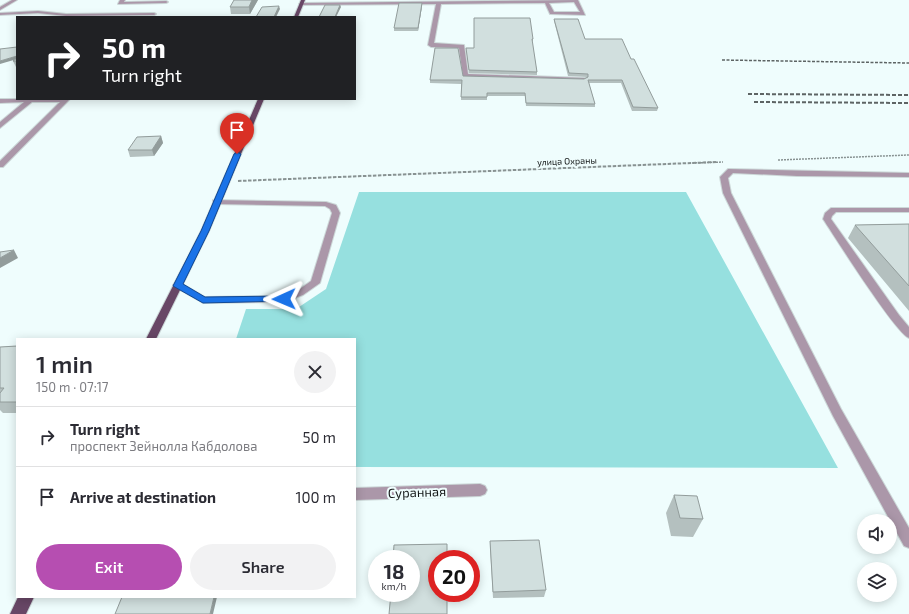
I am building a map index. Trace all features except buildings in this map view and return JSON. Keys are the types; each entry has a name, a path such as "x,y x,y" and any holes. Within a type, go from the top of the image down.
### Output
{"main road":[{"path":"296,16 302,2"},
{"path":"152,338 205,231 216,202 261,100"},
{"path":"18,614 26,598"}],"street":[{"path":"0,9 15,0"},
{"path":"123,0 120,3 167,1"},
{"path":"0,14 38,12 66,15 152,16 167,1"},
{"path":"302,2 439,2 546,1 576,1 582,14 552,13 546,1"},
{"path":"439,2 431,45 462,46 465,76 584,79"},
{"path":"0,126 30,100"},
{"path":"0,101 66,100"},
{"path":"0,165 66,100"},
{"path":"909,175 797,174 731,171 724,177 727,193 807,356 873,480 909,540"},
{"path":"178,286 203,300 284,299 300,293 315,283 336,213 333,207 326,204 216,202"},
{"path":"909,210 834,210 828,215 827,219 895,318 909,334"},
{"name":"Суранная","path":"356,494 480,490"}],"path":[{"path":"774,160 909,154"},
{"name":"улица Охраны","path":"226,182 726,162"}],"shaded area":[{"path":"359,192 686,192 838,468 356,467 356,338 236,338 246,309 296,309 326,289"}],"railway":[{"path":"722,60 909,63"},
{"path":"748,94 909,95"},
{"path":"754,102 909,103"}],"route":[{"path":"237,154 205,231 178,286 203,300 284,299"}]}
